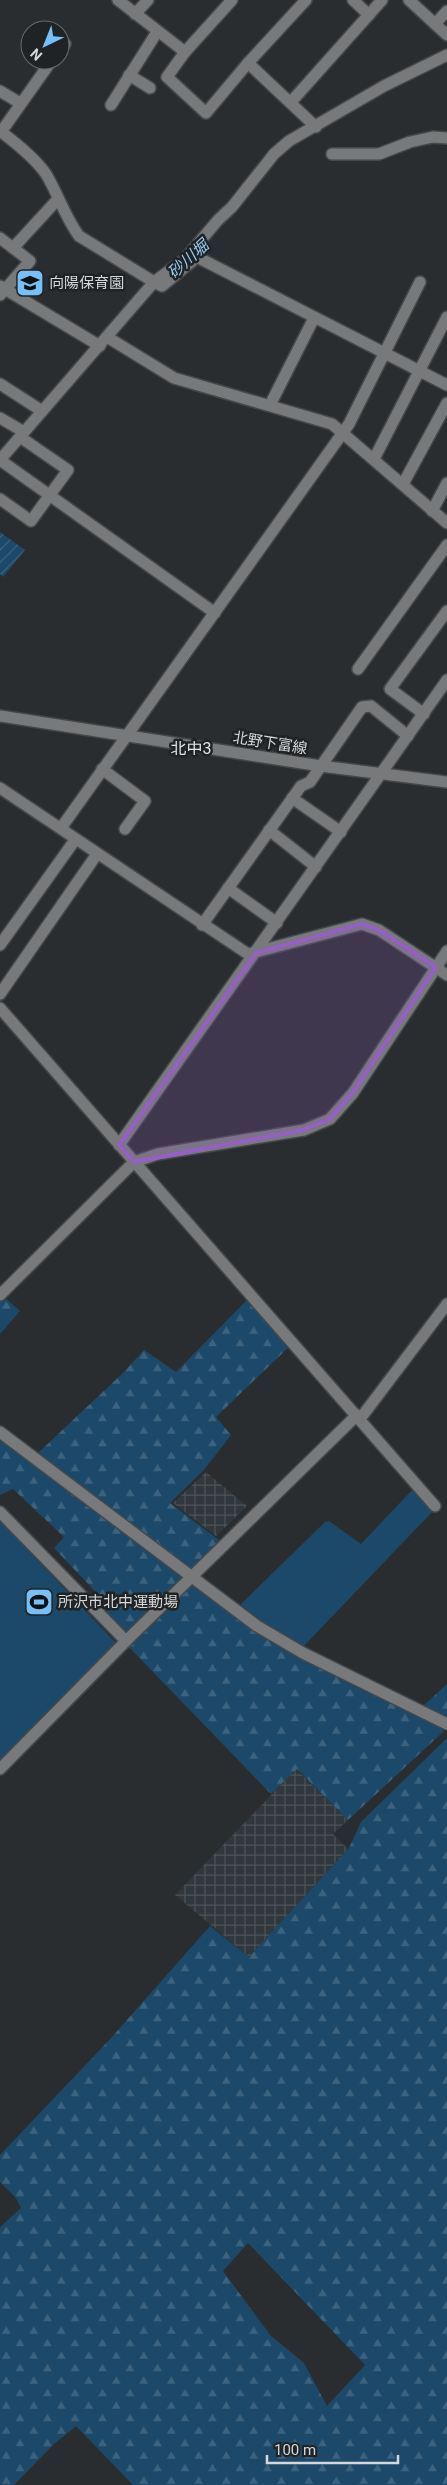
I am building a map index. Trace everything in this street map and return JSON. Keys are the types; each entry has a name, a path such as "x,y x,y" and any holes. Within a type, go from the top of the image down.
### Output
{"street":[{"path":"118,0 185,52"},
{"path":"135,14 148,0"},
{"path":"232,0 185,52 167,77 206,112 306,0"},
{"path":"353,0 369,15"},
{"path":"291,102 382,0"},
{"path":"409,0 447,35"},
{"path":"435,24 447,11"},
{"path":"111,105 157,32"},
{"path":"215,613 0,460 157,280 185,259 214,230 274,154 289,141 384,86 447,55"},
{"path":"248,63 316,127"},
{"path":"45,70 0,132 21,148 45,173 79,236 157,280 162,286 197,257 447,385"},
{"path":"130,75 150,88"},
{"path":"0,91 20,103"},
{"path":"332,154 379,154 410,142 433,137 447,138"},
{"path":"13,248 58,199"},
{"path":"0,238 30,262 2,290 68,326 174,378 325,420 374,459 447,523"},
{"path":"61,828 343,433 420,282"},
{"path":"374,459 447,317"},
{"path":"270,405 314,318"},
{"path":"0,384 42,411"},
{"path":"403,484 447,403"},
{"path":"0,418 68,470 31,521 0,499"},
{"path":"432,511 447,482"},
{"path":"358,669 447,545"},
{"path":"424,714 390,689 447,611"},
{"path":"118,1146 408,736 424,714 443,694 447,680"},
{"path":"202,925 292,798 301,786 310,782 362,707 370,706 408,736"},
{"name":"北野下富線","path":"0,716 321,766 447,782"},
{"path":"102,769 144,801 124,829"},
{"path":"0,788 243,952 248,954 256,953 362,924 379,930 447,975"},
{"path":"292,798 341,832"},
{"path":"269,830 316,867"},
{"path":"0,945 75,840"},
{"path":"0,994 97,854"},
{"path":"228,888 277,923"},
{"path":"0,1295 134,1162 158,1154 304,1130 330,1119 352,1092 447,951"},
{"path":"0,1008 118,1146 435,1506"},
{"path":"0,1769 126,1641 358,1417 447,1304"},
{"path":"0,1432 258,1626 303,1653 447,1724"},
{"path":"0,1512 126,1641"}],"highlighted area":[{"path":"362,924 379,930 436,967 353,1093 330,1119 304,1130 134,1162 119,1145 256,953"}],"shaded area":[{"path":"206,1472 247,1506 216,1536 173,1503"},
{"path":"296,1769 348,1820 333,1834 348,1849 249,1957 175,1895"}],"green space":[{"path":"0,532 25,550 3,577 0,574"},
{"path":"3,1296 20,1311 0,1334 0,1299"},
{"path":"248,1299 290,1346 216,1417 231,1435 204,1470 170,1503 223,1543 193,1571 37,1454 124,1372 144,1350 176,1372"},
{"path":"0,1439 98,1514 133,1537 235,1616 267,1637 441,1725 443,1732 348,1820 297,1769 271,1794 127,1645 133,1639 105,1613 109,1606 54,1548 64,1537 13,1489 0,1495"},
{"path":"415,1487 434,1510 302,1648 273,1631 239,1606 325,1522 329,1521 361,1544"},
{"name":"所沢市北中運動場","path":"0,1521 117,1644 0,1764"},
{"path":"447,1684 447,1718 422,1707"},
{"path":"447,1738 447,2485 133,2485 76,2426 53,2445 14,2485 0,2485 0,2227 21,2208 16,2198 0,2182 0,2155 112,2037 210,1926 249,1957 349,1848 361,1822","holes":["248,2243 365,2365 327,2406 304,2363 271,2336 223,2271"]}],"waterway":[{"name":"砂川堀","path":"231,216 277,159"}],"place":[{"name":"向陽保育園","path":"30,283"},
{"name":"所沢市北中運動場","path":"39,1602"}],"district":[{"name":"北中3","path":"191,748"}]}
